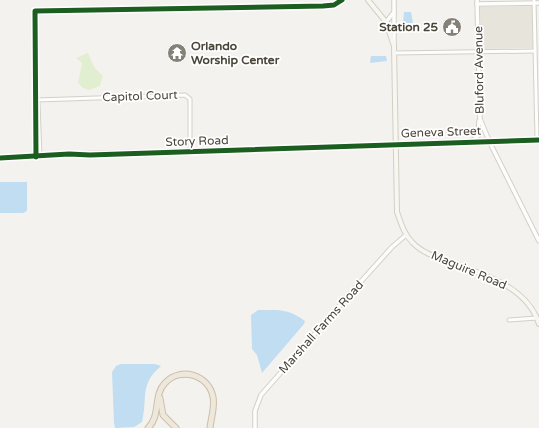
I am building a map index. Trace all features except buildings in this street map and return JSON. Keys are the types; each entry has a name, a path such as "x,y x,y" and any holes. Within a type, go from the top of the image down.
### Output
{"highway":[{"path":"148,428 155,416 158,395 162,387 171,378 185,374 197,376 211,389 214,403 209,428"},
{"path":"176,428 163,415 160,404 160,396 165,386 171,380 186,376 198,379 209,391 212,402 209,428"}],"main road":[{"name":"Maguire Road","path":"368,0 386,22 394,46 397,212 406,235 413,243 433,256 514,290 525,298 539,324"}],"street":[{"path":"38,157 39,106 37,100 35,11 323,6 334,5 342,0"},
{"path":"394,0 394,46"},
{"path":"477,2 539,3"},
{"name":"Bluford Avenue","path":"477,2 480,119 488,140 539,241"},
{"path":"488,140 538,140 538,81 535,51 534,2"},
{"path":"386,22 393,14 394,9"},
{"path":"388,26 394,22 395,18"},
{"path":"395,53 535,51"},
{"name":"Capitol Court","path":"37,100 185,95 190,99 190,151"},
{"path":"472,141 478,136 480,119"},
{"name":"Geneva Street","path":"395,144 488,140"},
{"name":"Story Road","path":"0,158 38,157 69,154 395,144"},
{"name":"Marshall Farms Road","path":"255,428 255,411 261,395 392,247 406,235"},
{"path":"509,320 537,318"}],"shaded area":[{"path":"532,6 533,48 481,49 480,7"}],"green space":[{"path":"88,53 94,67 103,76 100,86 89,90 83,88 78,83 82,63 76,58"}],"water":[{"path":"404,12 411,12 413,23 403,23"},
{"path":"371,56 386,56 387,61 370,63"},
{"path":"0,182 27,182 27,211 23,213 0,213"},
{"path":"258,310 277,310 288,312 305,321 262,373 257,355 252,349 251,315"},
{"path":"121,364 155,364 161,366 154,373 147,385 142,422 134,427 115,428 112,372 116,366"}],"cycle path":[{"path":"36,157 35,11 323,6 334,5 342,0"},
{"path":"0,158 69,154 90,155 539,140"}],"place":[{"name":"Station 25","path":"452,27"},
{"name":"Orlando Worship Center","path":"177,53"}]}
